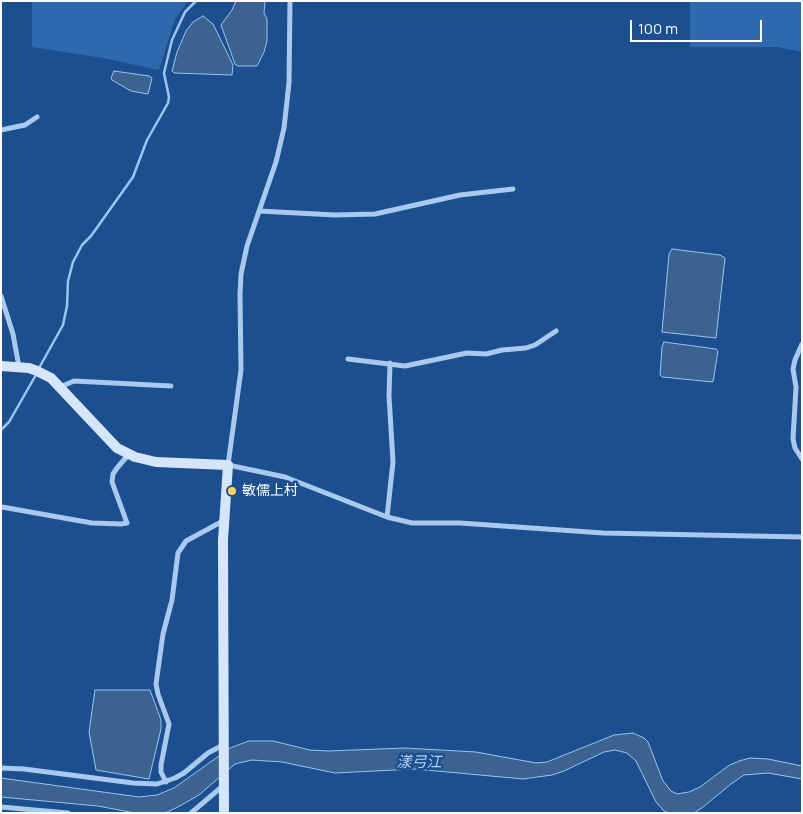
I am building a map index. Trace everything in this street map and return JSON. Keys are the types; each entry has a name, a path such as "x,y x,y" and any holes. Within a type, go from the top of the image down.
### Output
{"street":[{"path":"224,813 224,520 228,465 241,370 241,274 247,246 276,162 286,114 289,84 290,1"},
{"path":"1,130 26,124 37,117"},
{"path":"259,211 335,215 375,214 460,195 513,189"},
{"path":"1,296 13,334 18,367"},
{"path":"348,359 405,366 467,353 486,354 502,350 526,348 535,345 556,331"},
{"path":"802,344 794,366 796,387 793,439 795,448 802,459"},
{"path":"387,517 393,462 388,396 390,363"},
{"path":"1,366 37,370 51,378 117,448 129,454 156,462 228,465 285,477 387,517 412,523 460,523 603,533 802,537"},
{"path":"60,387 74,381 171,386"},
{"path":"2,507 92,523 127,523 112,482 113,474 129,454"},
{"path":"166,782 161,772 161,765 169,724 156,684 163,634 172,600 178,553 186,541 224,520"},
{"path":"1,768 156,784 166,782 184,773 208,753 224,747"},
{"path":"191,813 224,781"},
{"path":"1,807 68,813"}],"shaded area":[{"path":"32,1 188,1 175,19 159,70 103,58 32,47"},
{"path":"690,1 802,1 802,52 777,47 690,47"}],"water":[{"path":"236,1 265,1 264,13 267,19 267,41 257,66 238,66 235,64 221,25"},
{"path":"203,16 213,24 233,65 232,75 174,73 172,71 177,52 186,31 193,22"},
{"path":"114,71 152,78 148,94 131,91 112,80"},
{"path":"672,249 720,255 725,258 716,338 662,332 669,254"},
{"path":"664,342 716,349 718,351 713,382 662,377 660,375"},
{"path":"95,690 150,690 161,720 161,729 149,779 96,770 89,732"},
{"name":"漾弓江","path":"633,733 648,742 663,781 671,791 677,794 689,792 700,787 728,766 750,758 768,759 802,766 802,779 768,773 744,775 694,813 669,813 664,811 656,802 636,761 627,753 615,750 604,752 552,775 523,779 415,769 335,773 282,762 252,760 235,764 199,795 165,813 135,813 98,806 1,797 1,778 139,797 157,795 174,788 230,748 249,741 273,741 310,750 328,751 405,748 476,752 536,763 547,762 614,735"}],"waterway":[{"path":"39,368 63,325 67,306 68,281 73,262 82,245 91,236 133,177 147,140 168,103 169,97 164,73 172,40 185,12 196,1"},
{"path":"1,430 9,422 37,373"}],"place":[{"name":"敏儒上村","path":"232,491"}]}
